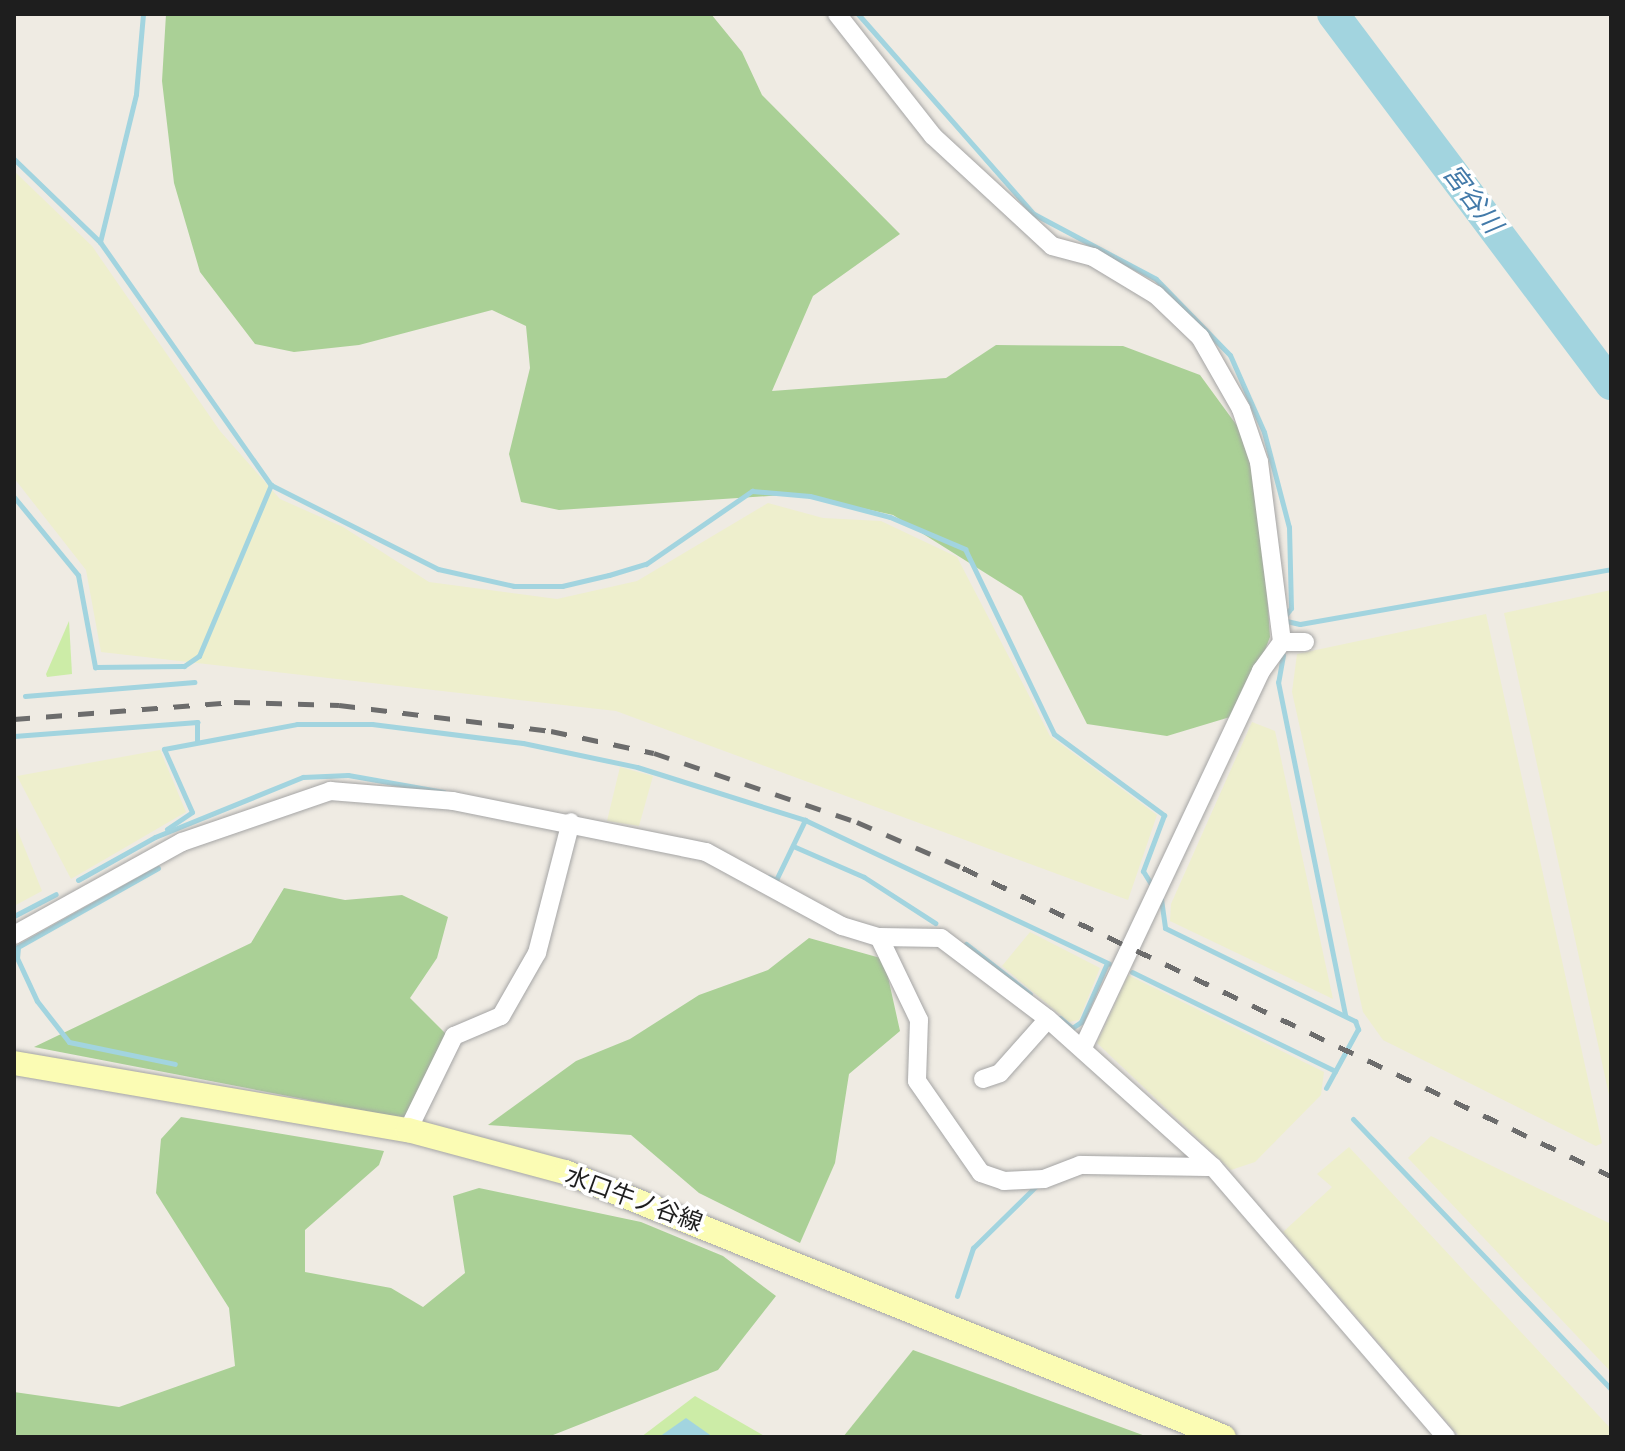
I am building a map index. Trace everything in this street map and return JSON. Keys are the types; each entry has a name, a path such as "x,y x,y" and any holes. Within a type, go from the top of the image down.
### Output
{"main road":[{"name":"水口牛ノ谷線","path":"14,1063 408,1130 565,1172 685,1216 1224,1437"}],"street":[{"path":"837,14 933,136 1052,246 1093,257 1156,295 1200,337 1241,409 1259,462 1282,642 1261,671 1083,1048"},
{"path":"1282,642 1305,642"},
{"path":"14,935 182,842 330,791 453,801 571,822 706,852 879,937 941,938 1048,1019 1213,1167 1446,1437"},
{"path":"408,1130 454,1036 501,1016 537,953 571,822"},
{"path":"879,937 919,1020 917,1081 981,1173 1004,1181 1044,1179 1080,1165 1213,1167"},
{"path":"983,1079 1000,1073 1048,1019"}],"green space":[{"path":"166,14 711,14 742,52 762,95 900,234 813,296 772,391 946,378 996,345 1123,346 1200,375 1246,438 1264,549 1270,637 1240,714 1167,736 1087,724 1022,596 893,515 798,494 559,510 521,502 509,454 530,368 526,326 492,310 359,345 294,352 255,344 200,272 174,183 162,81"},
{"path":"14,171 92,246 220,431 280,499 343,527 429,582 557,599 637,581 768,503 823,518 881,521 957,557 1050,736 1157,815 1128,900 616,711 101,652 86,570 14,478"},
{"path":"1611,590 1611,1104 1504,613"},
{"path":"1486,614 1602,1143 1596,1146 1383,1040 1363,1012 1292,692 1297,654"},
{"path":"69,621 72,674 47,677 46,674"},
{"path":"1252,722 1275,731 1333,999 1170,921 1171,904"},
{"path":"160,750 186,812 71,879 17,776"},
{"path":"620,767 653,776 639,826 607,821"},
{"path":"14,822 42,891 14,906"},
{"path":"284,888 345,900 402,895 448,917 437,958 410,998 446,1034 407,1119 34,1047 251,943"},
{"path":"1030,932 1100,968 1079,1020 1069,1022 1002,966"},
{"path":"809,938 884,959 900,1031 849,1074 835,1163 800,1243 699,1193 631,1135 488,1125 576,1061 630,1039 699,995 768,970"},
{"path":"1128,975 1324,1072 1321,1095 1255,1162 1231,1170 1097,1043"},
{"path":"181,1117 384,1151 379,1165 305,1230 305,1272 391,1288 423,1307 465,1273 453,1196 479,1188 641,1222 723,1256 776,1296 718,1370 548,1437 14,1437 14,1392 119,1407 235,1366 229,1308 156,1193 161,1139"},
{"path":"1431,1136 1611,1224 1611,1372 1408,1158"},
{"path":"1349,1147 1611,1429 1611,1437 1460,1437 1283,1232 1332,1187 1317,1174"},
{"path":"913,1350 1148,1437 843,1437"},
{"path":"695,1396 766,1437 641,1437"}],"water":[{"path":"686,1418 713,1437 659,1437"}],"waterway":[{"path":"100,242 136,94 143,14"},
{"path":"858,14 1034,214 1156,279 1230,355 1264,432 1289,527 1291,608 1282,620 1300,624 1611,569"},
{"name":"宮谷川","path":"1333,14 1611,384"},
{"path":"14,159 100,242 271,485 438,569 514,586 562,586 609,575 646,564 752,491 810,496 890,517 965,549 1054,734 1164,815 1143,871 1153,887"},
{"path":"14,497 78,575 95,667 184,666 199,656 271,485"},
{"path":"1283,655 1278,682 1345,1015"},
{"path":"25,696 194,682"},
{"path":"14,736 197,722 197,741"},
{"path":"167,829 192,812 164,749 297,724 372,724 523,743 637,767 805,820"},
{"path":"78,880 155,837 303,777 348,775 444,792"},
{"path":"769,877 776,880 805,820 1109,964"},
{"path":"793,846 864,877 935,923"},
{"path":"158,868 18,947 17,958 37,1001 69,1042 175,1064"},
{"path":"14,916 56,894"},
{"path":"1161,899 1165,928 1355,1021 1358,1029 1326,1088"},
{"path":"966,944 1030,994"},
{"path":"1060,1018 1072,1028 1081,1022 1107,963"},
{"path":"1132,972 1335,1071"},
{"path":"1353,1119 1611,1389"},
{"path":"957,1296 973,1248 1036,1186"}],"railway":[{"path":"14,719 234,702 339,705 551,731 654,753 857,822 963,868 1611,1176"}]}
